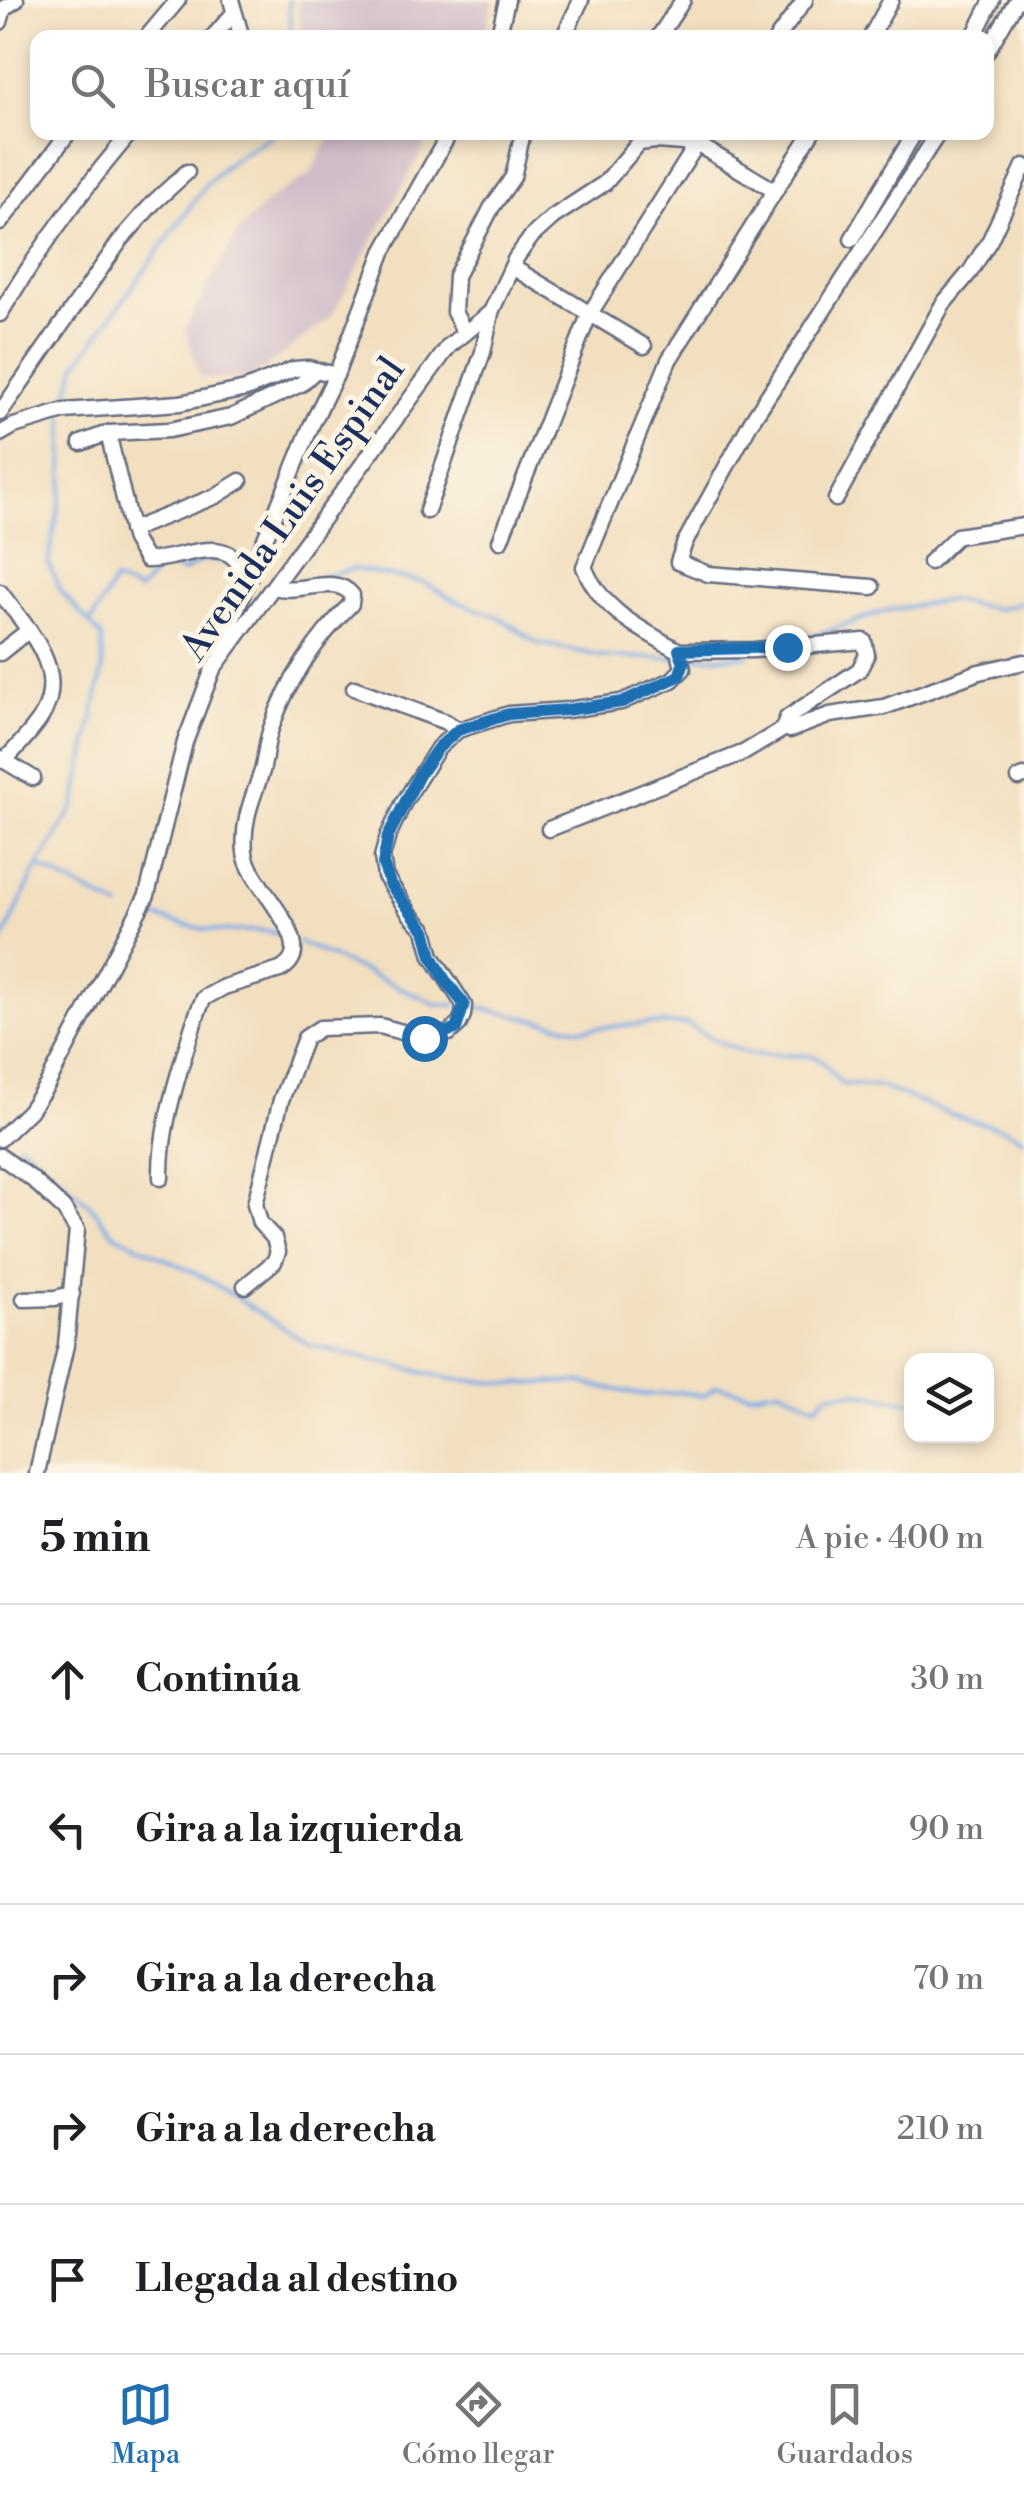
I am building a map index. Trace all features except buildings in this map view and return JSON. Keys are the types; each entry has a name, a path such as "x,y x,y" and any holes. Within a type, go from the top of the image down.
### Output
{"street":[{"path":"153,30 178,0"},
{"path":"500,30 507,0"},
{"path":"567,30 581,0"},
{"path":"663,30 683,0"},
{"path":"783,30 805,0"},
{"path":"874,30 891,0"},
{"path":"977,30 992,0"},
{"path":"994,39 1017,0"},
{"path":"217,30 232,7"},
{"path":"0,223 63,140"},
{"path":"0,314 35,258 125,140"},
{"path":"213,669 383,252 446,140"},
{"path":"465,333 454,312 456,276 492,207 513,177 521,140"},
{"name":"Avenida Luis Espinal","path":"2,1139 29,1111 147,895 185,742 213,669 448,346 491,312 532,236 553,217 605,184 633,148 651,140"},
{"path":"500,541 589,314 700,140"},
{"path":"704,140 776,190"},
{"path":"785,728 787,718 859,670 867,655 864,640 754,650 679,650 614,612 593,587 584,567 670,360 807,140"},
{"path":"852,240 910,140"},
{"path":"872,586 708,574 678,562 751,422 934,140"},
{"path":"836,500 943,304 990,240 1024,166"},
{"path":"0,413 120,241 187,172"},
{"path":"512,268 644,346"},
{"path":"427,511 482,352 491,312"},
{"path":"0,434 64,411 180,403 246,389 294,369 336,375"},
{"path":"81,443 108,433 169,430 231,417 301,384 316,370"},
{"path":"108,433 132,530 146,560 208,548 236,560 246,584"},
{"path":"132,530 216,496 240,480"},
{"path":"930,562 957,536 1024,526"},
{"path":"161,1178 160,1153 171,1092 204,998 288,966 296,951 292,934 247,864 245,816 276,714 309,655 351,604 352,595 335,585 295,590 275,587"},
{"path":"0,592 43,652 52,686 40,720 2,760 32,778"},
{"path":"0,654 29,630"},
{"path":"245,1286 274,1262 278,1252 274,1238 260,1223 255,1204 281,1100 306,1038 320,1028 380,1026 424,1038 456,1029 463,1014 464,1004 432,956 425,930 390,884 382,857 388,836 419,775 438,748 458,730 509,714 622,702 679,676 684,662 679,650"},
{"path":"549,829 744,752 785,728 884,707 978,672 1024,662"},
{"path":"354,688 458,730"},
{"path":"0,1156 64,1208 78,1230 66,1346 37,1473"},
{"path":"24,1299 72,1294"}],"shaded area":[{"path":"299,0 493,0 486,30 303,30"},
{"path":"328,140 428,140 331,317 250,379 200,378 185,329 237,233 270,199 310,174"}],"waterway":[{"path":"289,0 291,30"},
{"path":"64,408 76,366 205,186 228,163 264,140"},
{"path":"0,947 33,875 75,805 103,667 102,637 61,592 48,563 63,486 64,417"},
{"path":"91,622 114,581 139,591 163,564 183,572 201,560 223,561"},
{"path":"303,581 354,569 423,582 456,601 501,618 537,643 606,657 678,658"},
{"path":"806,639 884,611 949,600 997,609 1024,602"},
{"path":"686,658 749,656"},
{"path":"39,867 120,908"},
{"path":"156,917 204,929 262,931 286,937"},
{"path":"299,942 436,1004 456,1005"},
{"path":"466,1005 580,1029 687,1024 750,1054 814,1056 841,1084 881,1087 1024,1139"},
{"path":"19,1143 91,1206 114,1234 207,1279 310,1345 451,1379 513,1384 577,1382 643,1395 681,1392 704,1396 716,1386 749,1393 781,1389 816,1406 828,1394 853,1392 904,1401"}],"route":[{"path":"424,1038 456,1029 464,1004 432,956 425,930 390,884 382,857 404,802 438,748 458,730 509,714 622,702 679,676 684,668 679,650 787,647"}]}
